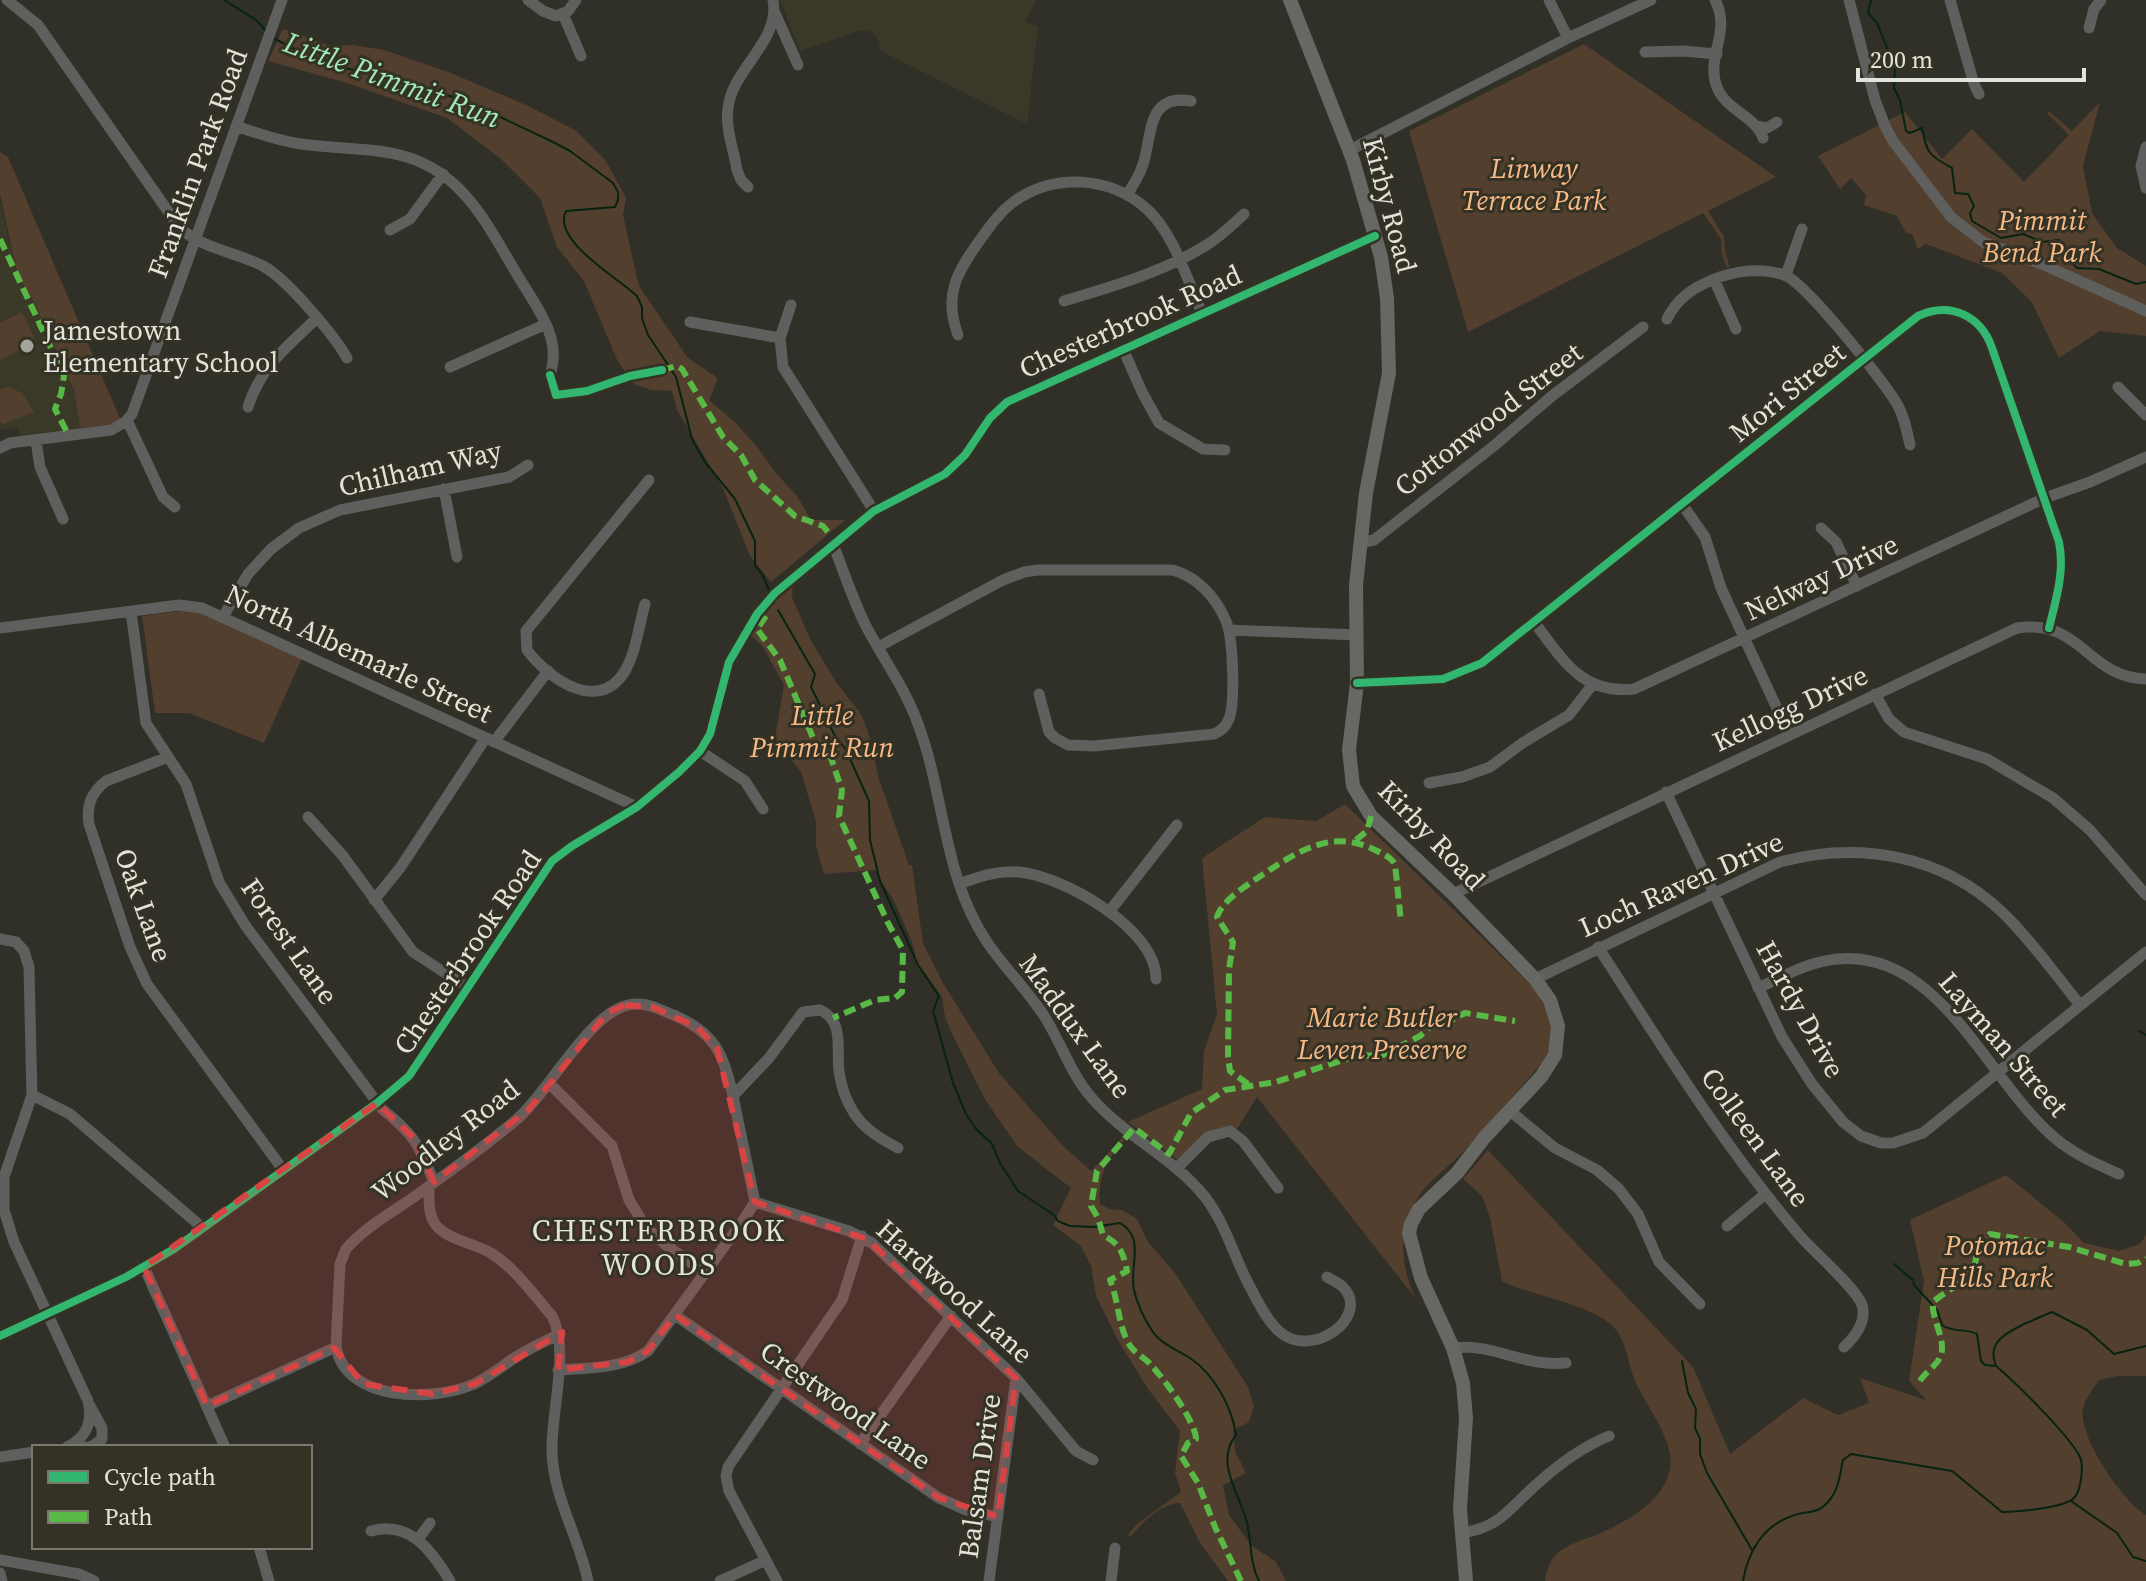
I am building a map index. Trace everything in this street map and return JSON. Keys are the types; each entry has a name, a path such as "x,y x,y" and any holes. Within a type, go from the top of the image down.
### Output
{"main road":[{"name":"Kirby Road","path":"1290,0 1350,150 1385,276 1389,373 1366,493 1356,585 1357,683 1349,750 1356,794 1380,826 1453,894 1535,979 1555,1012 1558,1045 1541,1077 1457,1173 1419,1209 1411,1224 1410,1243 1421,1278 1453,1348 1465,1401 1461,1533 1466,1581"}],"street":[{"path":"7,0 38,25 179,227 194,239 270,271 335,338 347,358"},
{"name":"Franklin Park Road","path":"127,420 135,406 282,0"},
{"path":"528,0 550,15 563,14 576,0"},
{"path":"773,0 775,13 798,65"},
{"path":"1549,0 1568,38"},
{"path":"1350,150 1568,38 1651,0"},
{"path":"1715,0 1722,18 1715,80 1722,97 1756,126 1763,138"},
{"path":"1849,0 1885,126 1951,217 1983,242 2044,265 2146,311"},
{"path":"1950,0 1970,73 1979,94"},
{"path":"2089,28 2094,9 2101,0"},
{"path":"748,187 737,170 728,106 775,13"},
{"path":"563,14 581,56"},
{"path":"1645,52 1717,54"},
{"path":"1127,195 1142,167 1149,129 1159,110 1170,102 1191,101"},
{"path":"1756,126 1767,128 1777,122"},
{"path":"236,126 299,144 383,150 410,157 443,174 475,207 546,324 555,350 550,375"},
{"path":"2146,147 2141,166 2146,188"},
{"path":"390,230 410,219 443,174"},
{"path":"958,335 952,304 958,272 997,217 1012,203 1047,185 1076,181 1103,185 1127,195 1158,222 1202,313"},
{"path":"1064,301 1128,281 1205,246 1244,214"},
{"path":"1786,275 1802,229"},
{"name":"Chesterbrook Road","path":"0,1336 144,1267 204,1229 377,1103 416,1068 552,861 637,807 700,751 710,734 729,662 751,624 775,593 874,511 945,474 965,455 990,418 1007,402 1375,236"},
{"path":"1667,319 1674,304 1685,294 1730,273 1747,271 1786,275 1812,296 1896,402 1910,445"},
{"path":"1714,279 1736,329"},
{"path":"791,305 780,338 780,356 787,378 874,511"},
{"name":"Mori Street","path":"1357,683 1434,680 1457,675 1482,663 1862,360 1927,312 1946,310 1974,320 1988,335 2045,498 2062,556 2061,582 2049,628"},
{"path":"248,407 262,373 317,318"},
{"path":"690,322 780,338"},
{"path":"450,367 546,324"},
{"name":"Cottonwood Street","path":"1360,543 1374,540 1643,327"},
{"path":"1123,349 1159,423 1203,449 1225,450"},
{"path":"2118,387 2146,415"},
{"path":"0,448 10,443 111,430 127,420 163,497 175,507"},
{"path":"36,441 40,467 63,519"},
{"name":"Nelway Drive","path":"1593,684 1612,689 1634,689 2045,498 2146,457"},
{"name":"Chilham Way","path":"223,617 248,574 271,549 299,528 340,510 509,477 528,465"},
{"path":"645,604 627,667 610,686 592,692 575,690 548,671 527,650 526,631 649,480"},
{"path":"444,489 457,557"},
{"path":"1682,504 1705,537 1721,588 1789,734"},
{"path":"1821,528 1836,542 1857,586"},
{"name":"Maddux Lane","path":"833,544 860,613 919,727 959,884 986,941 1041,1010 1071,1068 1090,1096 1115,1121 1177,1168 1204,1196 1215,1211 1250,1287 1279,1332 1288,1338 1309,1342 1329,1336 1337,1329 1347,1312 1347,1294 1342,1286 1327,1277"},
{"path":"878,647 1003,580 1038,570 1161,569 1183,573 1210,595 1222,612 1232,644 1230,715 1225,727 1214,734 1094,746 1068,745 1049,732 1039,694"},
{"name":"North Albemarle Street","path":"0,628 146,608 191,605 637,807"},
{"name":"Forest Lane","path":"131,612 146,723 186,784 210,861 232,906 377,1103 415,1139 431,1184 430,1214 437,1226 452,1236 481,1247 506,1264 552,1316 560,1334"},
{"path":"1429,783 1462,777 1490,767 1569,715 1593,684 1569,666 1534,622"},
{"name":"Kellogg Drive","path":"1453,894 2007,632 2028,627 2049,628"},
{"path":"2049,628 2072,639 2106,668 2128,677 2146,679"},
{"path":"1229,630 1357,635"},
{"path":"374,900 489,741 548,671"},
{"path":"1875,694 1889,719 1904,732 1987,759 2053,798 2090,830 2146,895"},
{"path":"700,751 745,781 763,809"},
{"name":"Oak Lane","path":"168,757 99,786 88,807 89,824 130,947 147,984 284,1171"},
{"name":"Hardy Drive","path":"1666,792 1782,1037 1812,1084 1843,1122 1871,1140 1893,1143 1914,1138 2146,952"},
{"path":"308,817 330,839 413,952 468,988"},
{"path":"1109,912 1177,825"},
{"name":"Loch Raven Drive","path":"1535,979 1780,862 1822,852 1866,852 1909,859 1948,874 1992,903 2015,925 2080,1005"},
{"path":"959,884 994,873 1021,872 1053,880 1109,912 1131,931 1152,959 1156,979"},
{"path":"0,939 16,942 24,951 29,967 32,1095 4,1177 4,1210 14,1242 102,1428 102,1439 94,1445"},
{"name":"Colleen Lane","path":"1598,947 1731,1151 1764,1195 1860,1299 1864,1313 1860,1327 1844,1347"},
{"name":"Layman Street","path":"1758,988 1822,961 1852,958 1882,963 1910,975 1932,993 2034,1118 2060,1142 2119,1174"},
{"name":"Woodley Road","path":"336,1347 340,1264 346,1249 515,1121 550,1084 600,1019 615,1009 635,1004 653,1007 685,1021 711,1039 722,1058 733,1096 755,1202"},
{"path":"733,1096 769,1058 803,1012 820,1010 836,1024 840,1077 849,1104 864,1126 898,1148"},
{"path":"550,1084 612,1146 629,1200 645,1226 667,1246 705,1272"},
{"path":"32,1095 70,1114 204,1229"},
{"path":"1510,1111 1555,1148 1597,1170 1619,1189 1638,1214 1659,1262 1700,1304"},
{"path":"1177,1168 1199,1144 1218,1132 1230,1131 1240,1137 1278,1188"},
{"path":"1727,1226 1764,1195"},
{"path":"558,1370 617,1365 639,1357 656,1342 755,1202"},
{"name":"Hardwood Lane","path":"755,1202 862,1236 884,1253 1016,1378 1072,1448 1093,1460"},
{"path":"777,1581 729,1491 727,1471 732,1458 842,1300 862,1236"},
{"path":"144,1267 224,1445"},
{"name":"Crestwood Lane","path":"675,1315 948,1503 998,1517"},
{"path":"860,1444 951,1316"},
{"path":"207,1406 336,1347 341,1364 363,1384 376,1389 432,1394 475,1384 522,1353 560,1334 553,1436 554,1469 588,1581"},
{"path":"1453,1348 1482,1346 1528,1362 1566,1363"},
{"name":"Balsam Drive","path":"989,1581 1016,1378"},
{"path":"71,1445 87,1430 90,1415 88,1401"},
{"path":"1461,1533 1496,1522 1535,1485 1569,1459 1609,1436"},
{"path":"0,1457 32,1452"},
{"path":"418,1539 430,1523"},
{"path":"371,1531 395,1529 418,1539 434,1554 450,1581"},
{"path":"1111,1581 1115,1548"},
{"path":"260,1549 269,1581"},
{"path":"0,1560 79,1574 94,1581"},
{"path":"720,1581 766,1560"},
{"path":"0,1573 2,1581"}],"highlighted area":[{"path":"625,1005 653,1007 697,1027 717,1048 755,1202 867,1239 1016,1378 998,1517 939,1498 675,1315 648,1351 628,1362 558,1370 562,1332 475,1384 432,1394 363,1384 334,1348 207,1406 144,1267 377,1103 415,1139 434,1182 529,1109 607,1013"}],"shaded area":[{"path":"780,0 1037,0 1025,21 1038,27 1027,124 890,56 881,50 877,37 869,31 859,31 800,51"},
{"name":"Jamestown Elementary School","path":"0,201 18,277 34,302 74,390 80,428 20,436 18,428 0,430"}],"green space":[{"path":"283,29 332,46 353,45 384,50 451,73 575,130 606,161 626,198 623,215 639,286 688,358 718,378 709,400 736,423 758,448 797,496 811,520 845,520 771,582 750,556 723,488 677,410 672,391 651,390 634,384 618,362 584,281 557,247 540,198 501,159 447,118 347,83 268,61"},
{"name":"Linway Terrace Park","path":"1584,44 1776,177 1708,211 1724,237 1730,267 1727,268 1722,255 1721,239 1703,213 1468,332 1409,131"},
{"name":"Pimmit Bend Park","path":"2100,102 2083,166 2092,213 2117,248 2146,266 2146,336 2100,331 2059,358 2031,301 2002,273 1926,244 1918,249 1912,234 1906,233 1897,216 1864,205 1866,195 1851,178 1840,189 1818,156 1905,112 1942,159 1972,129 2024,182 2069,135 2047,113 2049,111 2072,131"},
{"path":"0,152 8,157 122,423 80,428 74,390 34,302 18,277 0,195"},
{"path":"22,312 36,342 0,360 0,323"},
{"path":"9,387 22,393 34,412 3,424 0,422 0,389"},
{"path":"793,582 792,597 810,639 836,682 861,714 872,743 878,776 909,865 912,865 923,943 943,983 999,1073 1064,1147 1091,1171 1124,1136 1126,1138 1105,1168 1100,1184 1100,1204 1122,1210 1137,1219 1148,1242 1175,1273 1248,1387 1254,1406 1249,1422 1233,1430 1235,1451 1246,1473 1223,1485 1229,1515 1251,1545 1276,1562 1286,1581 1228,1581 1200,1543 1180,1503 1159,1510 1130,1537 1128,1535 1137,1524 1181,1492 1175,1473 1180,1431 1148,1389 1119,1342 1096,1296 1091,1266 1081,1246 1053,1225 1071,1188 1018,1147 986,1101 953,1036 945,1017 942,997 917,962 912,942 894,901 879,878 878,870 824,874 816,846 816,822 801,772 775,738 784,685 762,645 751,636 762,614"},
{"path":"196,609 302,658 264,743 189,713 155,713 142,616"},
{"name":"Marie Butler Leven Preserve","path":"1345,804 1544,998 1550,1014 1552,1039 1542,1063 1415,1201 1405,1228 1404,1257 1416,1299 1257,1097 1237,1129 1211,1131 1179,1161 1128,1122 1202,1089 1204,1051 1217,1014 1202,858 1265,817 1316,821"},
{"name":"Potomac Hills Park","path":"1488,1150 1693,1367 1730,1454 1803,1398 1838,1415 1869,1403 1860,1378 1926,1400 1909,1381 1924,1281 1910,1220 2006,1175 2066,1224 2084,1243 2119,1251 2140,1244 2146,1235 2146,1376 2099,1380 2083,1408 2083,1420 2094,1450 2114,1483 2146,1515 2146,1581 1545,1581 1550,1563 1558,1553 1571,1544 1619,1524 1653,1499 1668,1477 1669,1449 1635,1380 1623,1342 1613,1327 1593,1313 1502,1281 1490,1218 1482,1196 1463,1179"}],"waterway":[{"name":"Little Pimmit Run","path":"224,0 256,20 267,32"},
{"path":"1871,0 1868,13 1877,23 1895,67 1894,88 1900,100 1906,131 1910,133 1922,128 1930,152 1952,168 1955,193 1968,194 1974,206 1970,213 1972,221 2001,238 2023,234 2042,242 2059,240 2065,255 2077,268 2099,269 2136,284 2146,282"},
{"name":"Little Pimmit Run","path":"275,39 336,66 372,71 462,99 570,151 613,183 618,192 615,207 566,211 564,222 568,234 589,258 637,296 648,335 676,377 692,439 705,462 735,499 755,541 755,565 769,590"},
{"name":"Little Pimmit Run","path":"778,610 815,674 811,687 834,734 846,750 869,801 870,840 880,881 918,965 939,996 933,1011 953,1083 966,1114 992,1144 1018,1191 1058,1221 1070,1226 1094,1227 1120,1223 1128,1229 1135,1244 1134,1290 1146,1320 1159,1339 1190,1358 1207,1373 1230,1413 1236,1435 1230,1445 1228,1466 1246,1519 1259,1581"},
{"path":"2139,1031 2146,1035"},
{"path":"1894,1264 1913,1280 1937,1310 1942,1325 1977,1334 1981,1361 1985,1365 1995,1366"},
{"path":"1743,1581 1749,1559 1759,1540 1784,1519 1824,1506 1836,1490 1843,1460 1851,1454 1952,1471 2002,1512 2040,1509 2069,1501 2076,1495 2080,1484 2080,1457 2054,1423 1996,1366 1996,1344 2012,1330 2052,1312 2087,1330 2114,1354 2146,1346"},
{"path":"1682,1361 1688,1393 1696,1409 1695,1428 1707,1473 1752,1550"},
{"path":"2071,1501 2117,1533 2133,1557 2146,1561"}],"marked path":[{"path":"0,239 64,376 55,409 69,436"},
{"path":"662,370 677,366 682,369 723,437 741,455 755,480 795,516 823,526 831,536"},
{"path":"766,616 757,629 780,660 816,745 831,758 842,790 839,816 903,950 902,992 895,998 875,1000 833,1018"},
{"path":"1356,840 1367,831 1371,816"},
{"path":"1248,1084 1230,1071 1228,1057 1229,970 1233,942 1217,917 1228,900 1298,853 1313,846 1343,841 1375,850 1393,861 1401,922"},
{"path":"1241,1581 1198,1483 1181,1456 1188,1443 1196,1439 1191,1422 1170,1389 1131,1347 1124,1332 1110,1280 1127,1271 1120,1249 1103,1235 1091,1206 1097,1171 1134,1128 1169,1154 1191,1113 1225,1090 1276,1082 1355,1056 1383,1055 1420,1036 1436,1022 1448,1022 1465,1013 1515,1021"},
{"path":"1920,1381 1937,1362 1942,1349 1933,1302 1970,1274 1976,1247 1990,1234 2069,1247 2126,1264 2138,1263 2146,1258"}],"cycle path":[{"path":"0,1336 126,1277 174,1249 377,1103 409,1076 552,861 637,807 700,751 710,734 729,662 757,614 775,593 874,511 945,474 965,455 990,418 1007,402 1375,236"},
{"path":"1357,683 1443,679 1482,663 1918,316 1942,310 1963,314 1987,337 2059,542 2060,575 2049,628"},
{"path":"550,375 556,395 587,391 630,376 662,370"}],"place":[{"name":"Jamestown Elementary School","path":"27,346"}],"district":[{"name":"CHESTERBROOK WOODS","path":"659,1248"}]}
